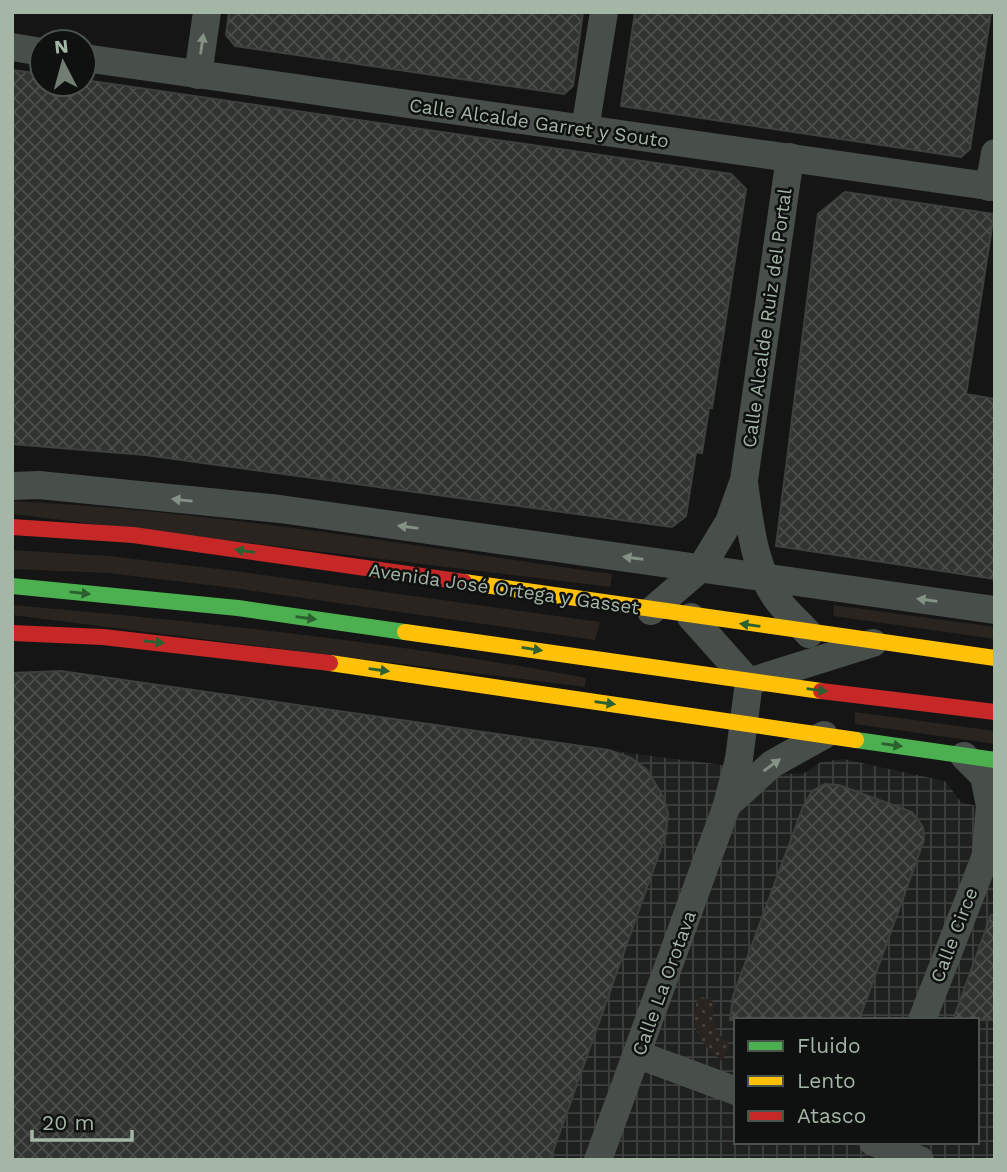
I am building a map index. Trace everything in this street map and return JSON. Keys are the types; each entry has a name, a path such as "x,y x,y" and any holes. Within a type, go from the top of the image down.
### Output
{"main road":[{"name":"Avenida José Ortega y Gasset","path":"12,527 133,535 809,634 995,658"},
{"path":"12,586 237,608 749,682 995,712"},
{"path":"12,633 103,637 258,652 995,760"}],"street":[{"path":"198,75 207,12"},
{"path":"585,129 604,12"},
{"name":"Calle Alcalde Garret y Souto","path":"98,60 992,187"},
{"path":"992,187 995,153"},
{"name":"Calle Alcalde Ruiz del Portal","path":"651,611 701,568 729,522 744,480 790,157"},
{"name":"Calle Alcalde Ruiz del Portal","path":"744,480 754,546 765,577 779,601 809,634"},
{"path":"12,486 39,485 280,509 995,610"},
{"path":"691,617 749,682 878,642"},
{"name":"Calle La Orotava","path":"598,1160 639,1055 727,805 739,759 749,682"},
{"name":"Calle La Orotava","path":"727,805 772,764 824,735"},
{"name":"Calle Circe","path":"923,1018 990,841 990,806 984,776 964,756"},
{"path":"639,1055 734,1090"},
{"path":"878,1144 920,1160"}],"shaded area":[{"path":"12,501 238,521 612,574 610,587 12,514"},
{"path":"12,550 109,556 235,571 600,622 595,640 233,588 108,573 12,569"},
{"path":"12,605 228,626 444,654 586,678 585,687 12,615"},
{"path":"834,605 995,627 995,639 833,616"},
{"path":"61,671 574,746 794,774 804,773 821,762 843,759 945,781 961,802 995,811 995,1160 12,1160 12,673"},
{"path":"855,712 995,731 995,744 855,724"},
{"path":"699,996 715,1002 713,1021 720,1035 730,1045 722,1061 697,1033 694,1016"}],"building":[{"path":"229,12 583,12 573,86 564,94 235,46 226,35"},
{"path":"635,12 991,12 970,149 961,157 621,106"},
{"path":"12,70 28,72 28,98 98,98 98,82 731,174 746,189 712,408 709,408 702,453 696,452 686,516 672,527 145,455 12,444"},
{"path":"845,192 994,214 966,394 995,399 995,579 776,546 818,214"},
{"path":"61,671 609,750 631,758 647,770 664,798 668,813 666,834 550,1160 12,1160 12,673"},
{"path":"825,784 839,785 912,812 923,827 924,840 860,1018 730,1020 733,996 803,807 812,791"},
{"path":"991,915 995,915 995,1020 954,1018"}],"traffic: fast":[{"path":"12,586 238,608 405,632"},
{"path":"856,740 995,760"}],"traffic: slow":[{"path":"464,582 995,658"},
{"path":"405,632 821,691"},
{"path":"330,663 856,740"}],"traffic: jam":[{"path":"12,527 133,535 464,582"},
{"path":"12,633 103,637 330,663"},
{"path":"821,691 995,712"}]}
